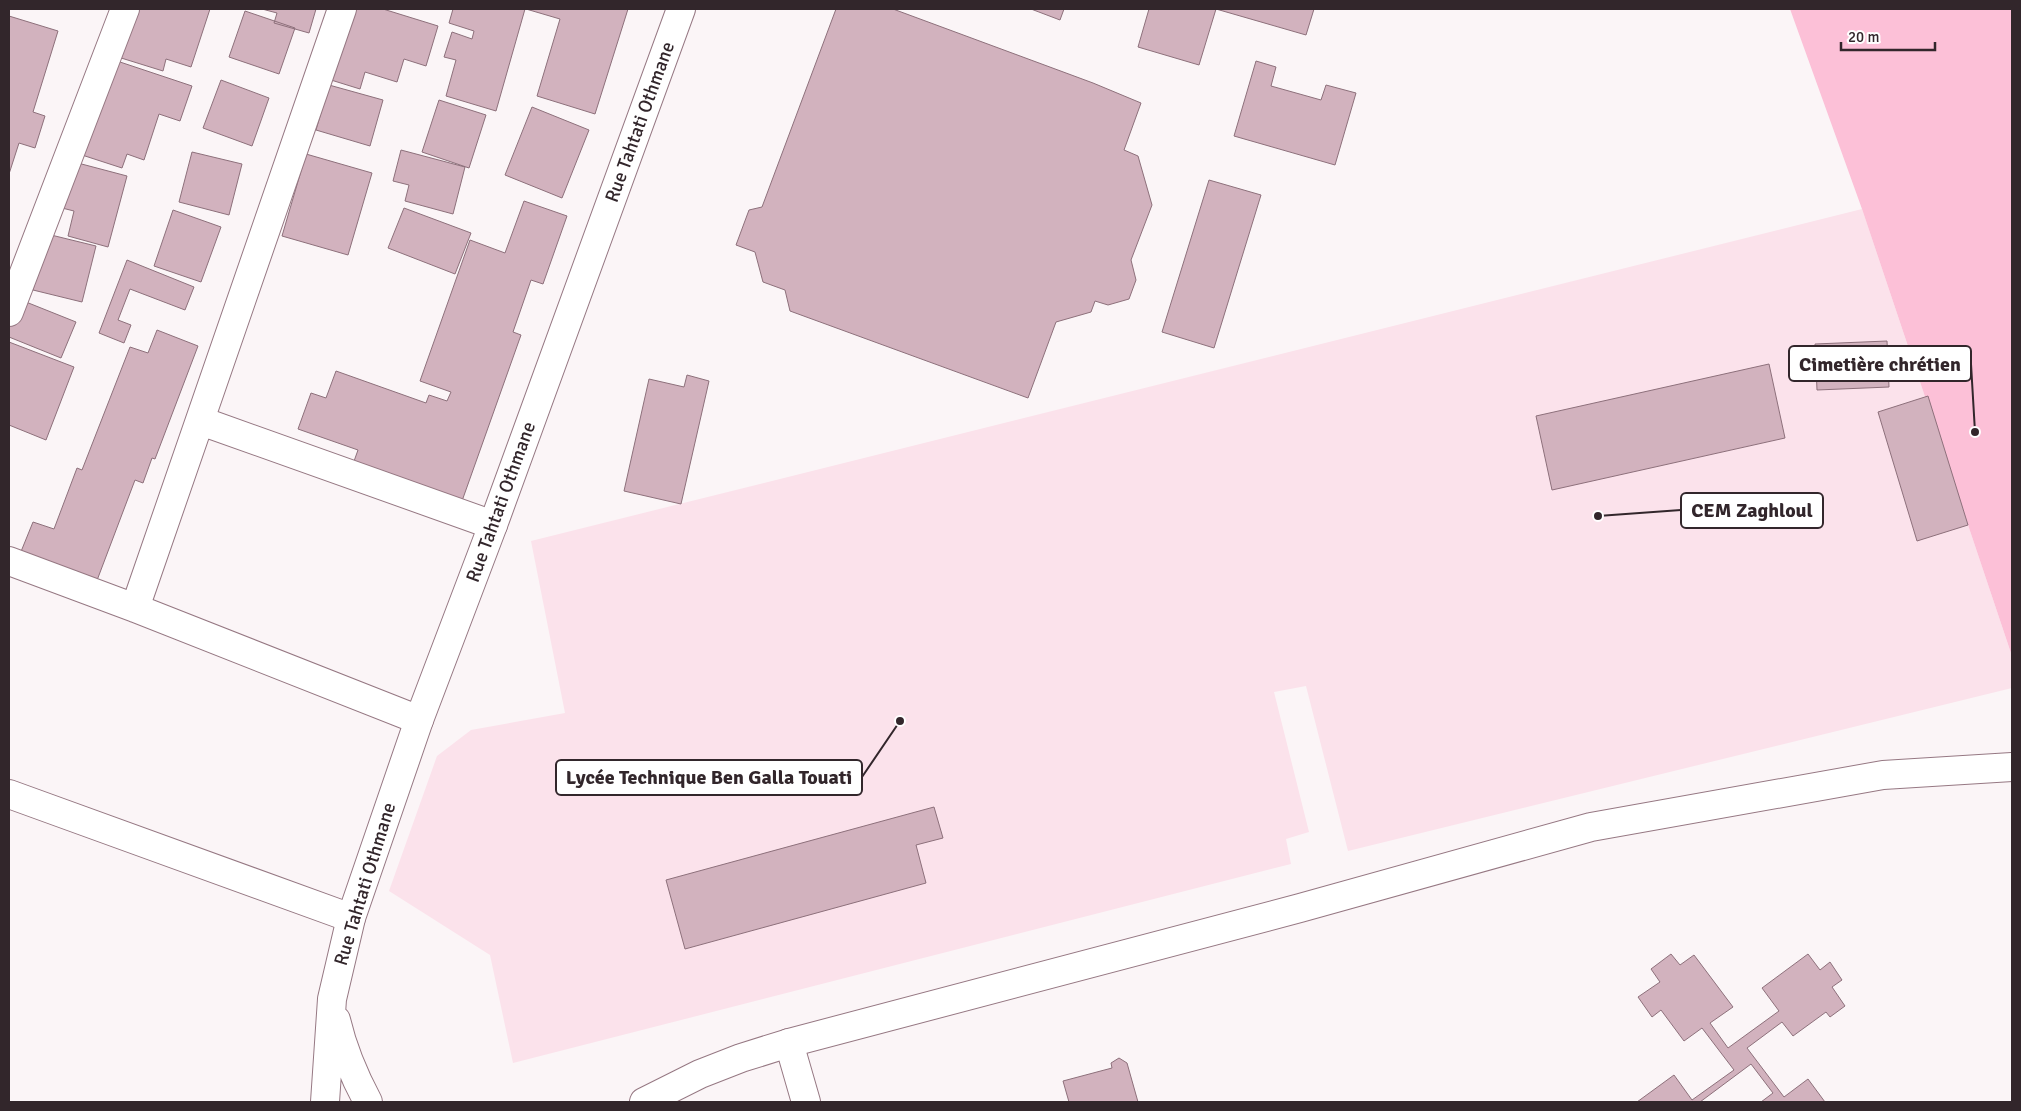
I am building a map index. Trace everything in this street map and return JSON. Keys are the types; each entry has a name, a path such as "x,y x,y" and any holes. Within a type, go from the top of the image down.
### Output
{"main road":[{"path":"9,312 125,9"},
{"path":"135,608 342,9"},
{"name":"Rue Tahtati Othmane","path":"325,1102 332,999 351,918 419,720 493,525 681,9"},
{"path":"201,421 493,525"},
{"path":"9,561 135,608 419,720"},
{"path":"644,1102 700,1074 741,1058 789,1043 1291,910 1591,827 1883,775 2012,767"},
{"path":"9,794 351,918"},
{"path":"332,999 340,1038 350,1066 368,1102"},
{"path":"789,1043 806,1102"}],"shaded area":[{"path":"1790,9 2012,9 2012,656 1862,209"},
{"path":"1862,209 2012,656 2012,688 1348,851 1306,686 1274,692 1309,832 1286,839 1291,864 513,1063 490,955 389,891 437,756 471,730 565,713 531,541"}],"building":[{"path":"133,9 210,9 191,67 166,59 163,71 118,57"},
{"path":"262,9 316,9 309,33 274,23 277,13"},
{"path":"354,9 383,9 438,26 426,66 404,59 397,82 365,72 360,89 331,80"},
{"path":"453,9 525,9 496,111 446,96 456,60 444,57 452,32 472,39 474,31 449,23"},
{"path":"526,9 628,9 595,114 537,96 560,19"},
{"path":"836,9 893,9 1093,83 1141,103 1124,150 1138,156 1152,205 1131,260 1136,280 1129,299 1108,305 1095,301 1091,312 1056,322 1028,398 790,311 785,290 763,282 755,252 736,245 749,210 762,207"},
{"path":"1031,9 1064,9 1060,20"},
{"path":"1149,9 1216,9 1199,65 1138,47"},
{"path":"1216,9 1314,9 1306,35"},
{"path":"245,11 295,28 279,74 229,57"},
{"path":"9,16 58,31 33,112 45,116 35,148 19,143 9,174"},
{"path":"114,60 192,86 180,121 159,114 144,160 127,154 122,168 82,155"},
{"path":"1256,61 1276,67 1271,86 1321,100 1326,85 1356,93 1335,165 1234,136"},
{"path":"221,80 269,98 252,146 203,128"},
{"path":"329,85 383,100 370,146 316,130"},
{"path":"439,100 486,115 469,168 422,152"},
{"path":"532,107 589,130 562,198 505,175"},
{"path":"401,150 465,167 453,214 405,201 409,185 393,181"},
{"path":"192,152 242,164 229,215 179,202"},
{"path":"306,154 372,173 348,255 282,236"},
{"path":"74,162 127,176 108,247 68,236 74,211 62,208"},
{"path":"1209,180 1261,195 1214,348 1162,332"},
{"path":"524,201 567,216 543,284 531,280 513,332 521,335 462,501 353,464 358,450 298,429 311,393 326,398 336,371 426,403 429,395 447,401 451,392 420,381 470,240 505,253"},
{"path":"404,208 471,233 455,274 388,248"},
{"path":"173,210 221,227 201,282 154,266"},
{"path":"47,234 96,246 82,302 33,290"},
{"path":"127,260 194,287 185,310 130,289 118,320 131,325 124,343 99,333"},
{"path":"16,298 76,322 61,358 9,337 9,316"},
{"path":"157,330 198,346 155,459 152,458 143,483 135,480 96,583 20,554 33,522 54,529 77,468 82,470 130,347 148,353"},
{"path":"1887,341 1889,387 1817,390 1815,344"},
{"path":"9,342 74,367 46,440 9,425"},
{"path":"1769,364 1785,438 1552,490 1536,416"},
{"path":"687,375 709,381 681,504 624,491 649,379 684,387"},
{"path":"1928,396 1968,525 1917,541 1878,412"},
{"path":"934,807 943,838 916,845 926,883 685,949 666,880"},
{"path":"1671,954 1680,965 1694,955 1733,1007 1710,1023 1728,1048 1779,1011 1762,988 1808,954 1820,970 1830,962 1842,980 1832,987 1845,1006 1830,1017 1826,1012 1793,1036 1782,1022 1747,1048 1784,1097 1808,1079 1825,1102 1761,1102 1773,1093 1751,1064 1700,1102 1637,1102 1674,1075 1692,1100 1734,1070 1702,1028 1684,1041 1661,1010 1652,1017 1638,997 1660,982 1651,969"},
{"path":"1119,1058 1127,1063 1138,1102 1069,1102 1063,1081 1112,1068 1111,1063"}],"place":[{"name":"Cimetière chrétien","path":"1975,432"},
{"name":"CEM Zaghloul","path":"1598,516"},
{"name":"Lycée Technique Ben Galla Touati","path":"900,721"}]}
